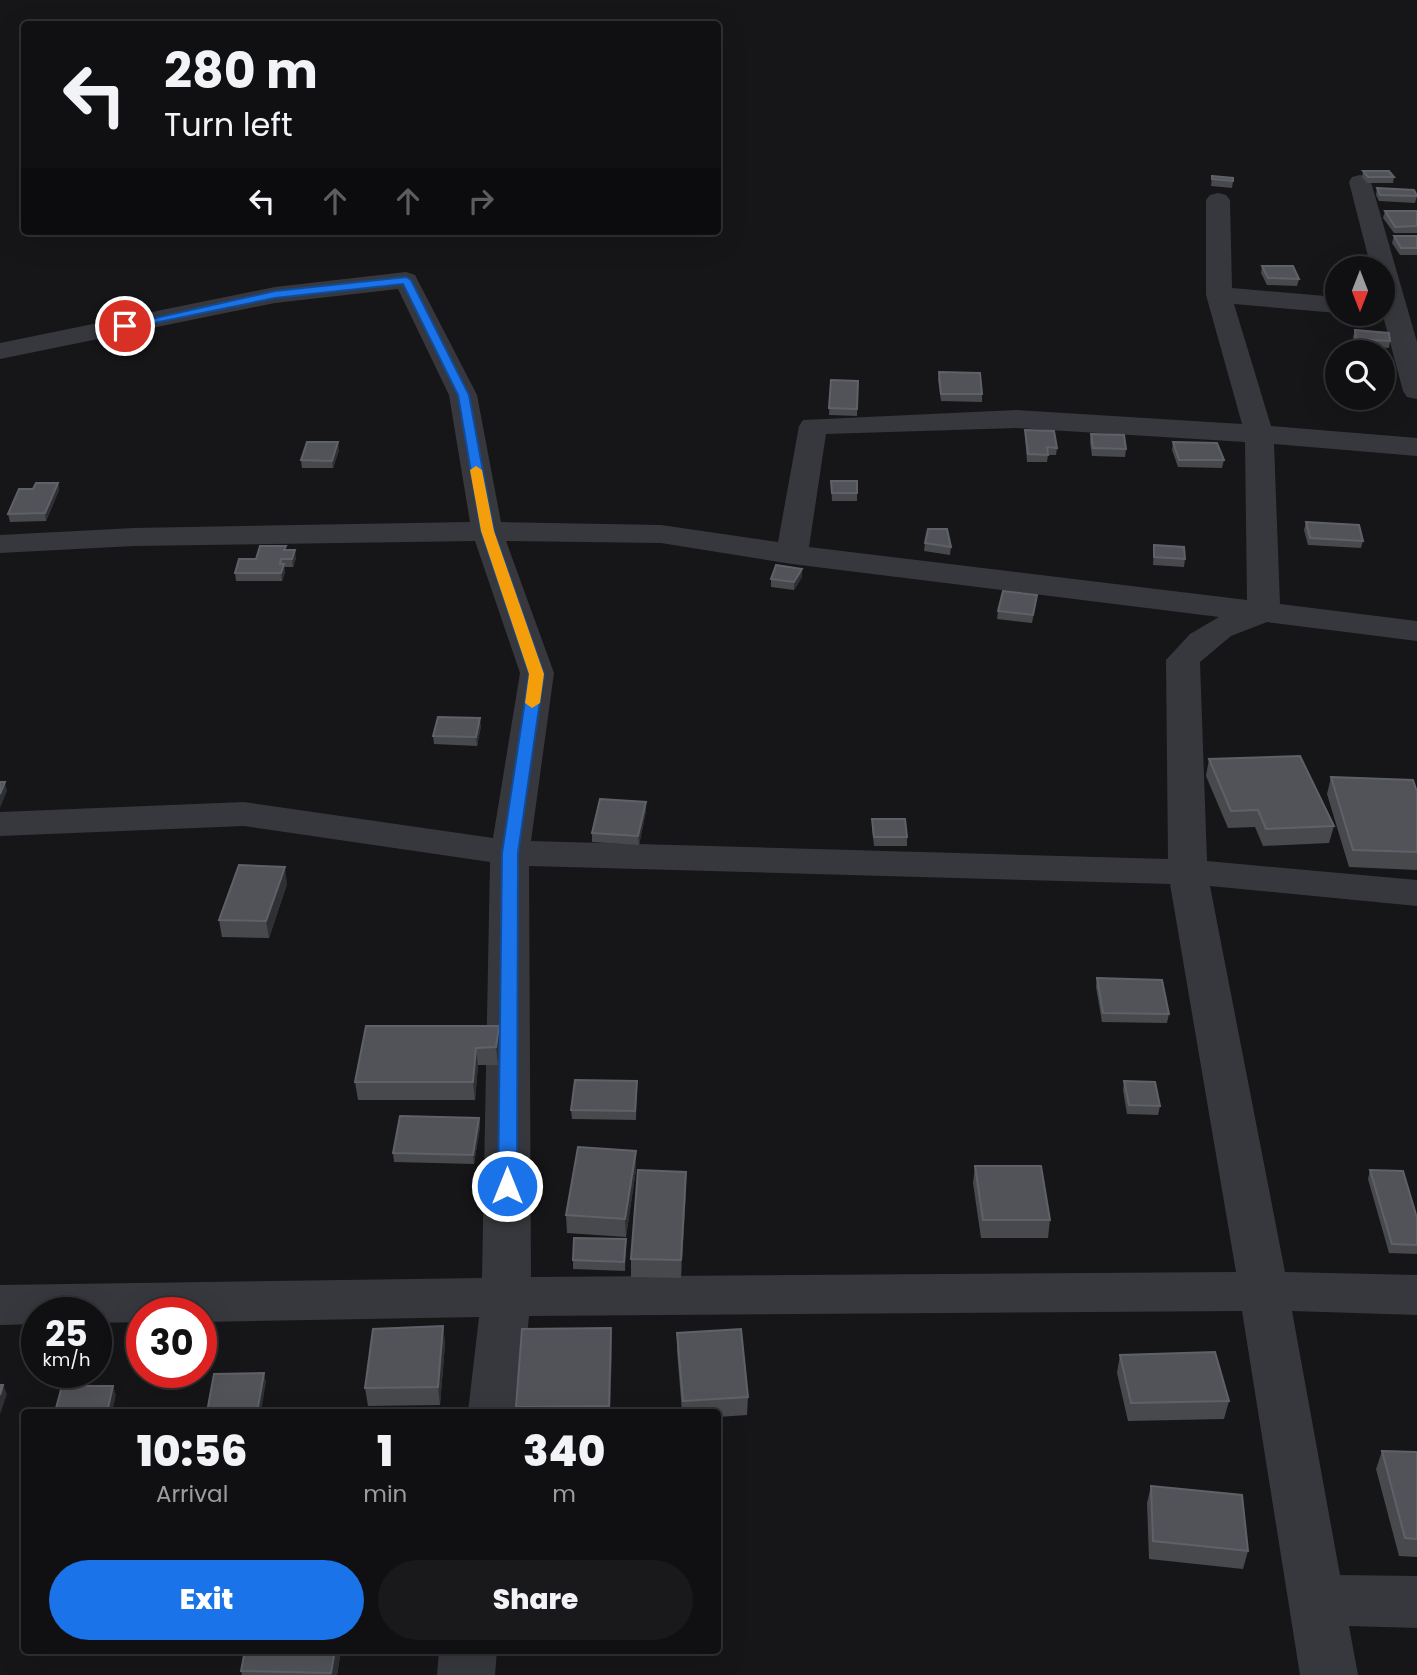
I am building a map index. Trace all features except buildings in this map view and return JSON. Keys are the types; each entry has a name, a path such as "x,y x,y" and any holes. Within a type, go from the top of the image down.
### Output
{"street":[{"path":"1360,182 1377,256"},
{"path":"1218,200 1219,295 1259,434 1264,613"},
{"path":"0,351 275,295 406,280 463,395 487,531 537,674 510,853 506,1297 494,1409"},
{"path":"1219,295 1325,304"},
{"path":"1395,326 1417,391"},
{"path":"792,554 813,426 1016,419 1417,447"},
{"path":"0,544 134,537 487,531 660,534 792,554 1417,631"},
{"path":"1264,613 1231,622 1209,633 1183,660 1188,872 1264,1291 1329,1675"},
{"path":"0,824 244,814 510,853 1188,872 1417,893"},
{"path":"0,1305 506,1297 1264,1291 1417,1295"},
{"path":"1316,1600 1417,1602"},
{"path":"466,1675 468,1654"}],"slow traffic":[{"path":"476,470 487,531 537,674 532,703"}],"route":[{"path":"125,326 275,295 406,280 463,395 487,531 537,674 510,853 507,1186"}]}
